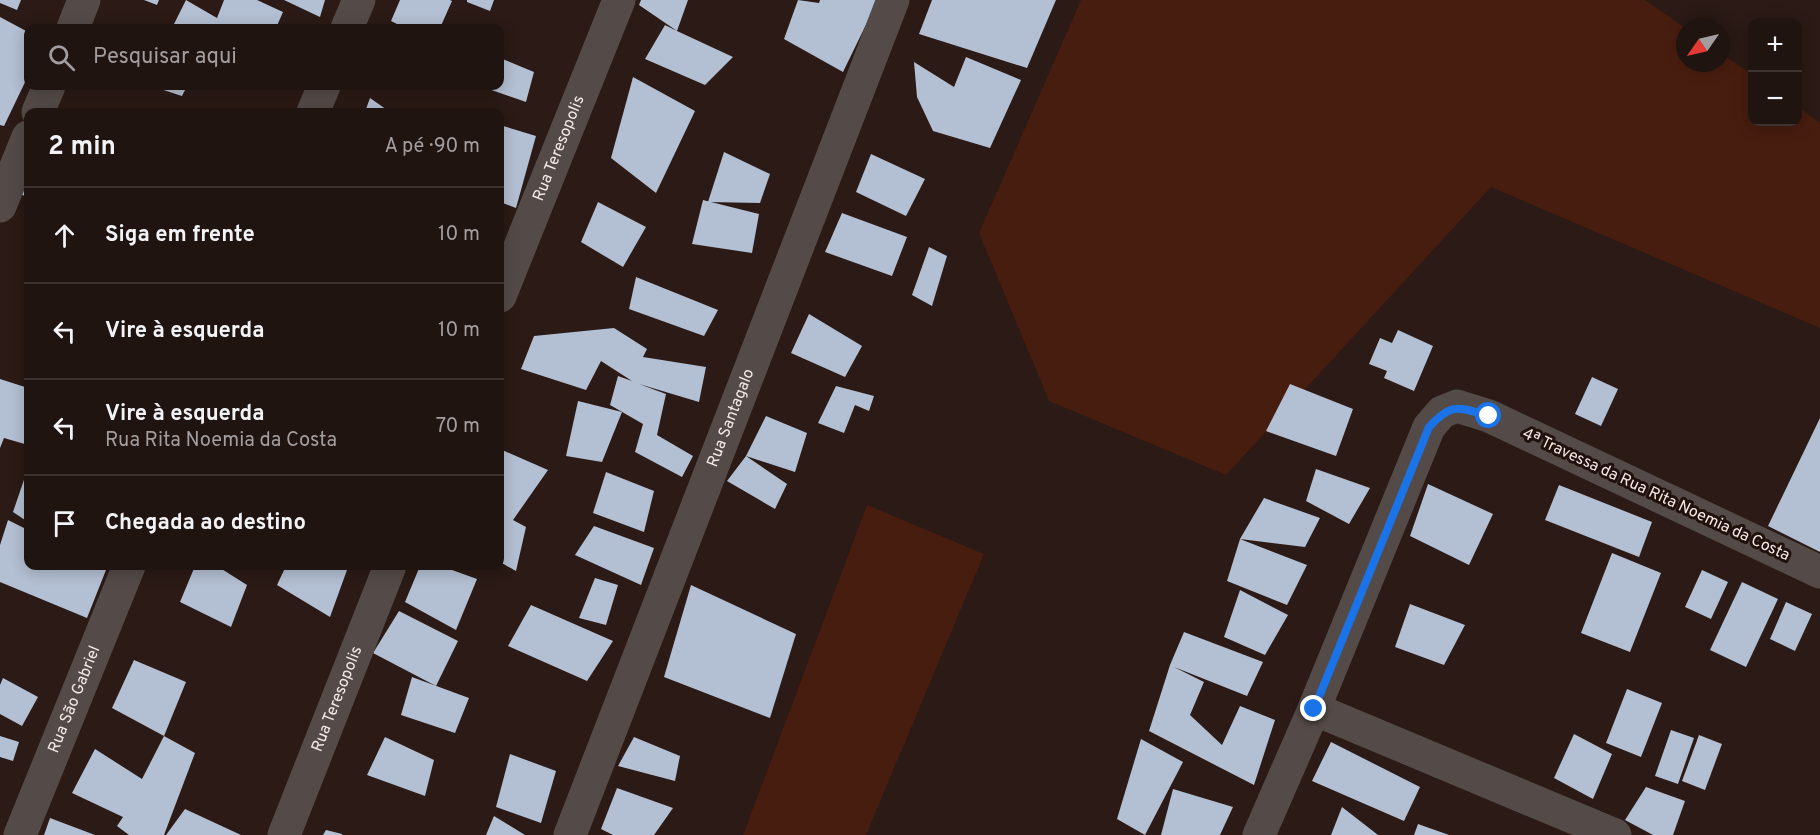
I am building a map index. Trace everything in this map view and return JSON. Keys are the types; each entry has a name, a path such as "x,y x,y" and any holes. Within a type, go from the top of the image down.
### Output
{"street":[{"path":"75,24 84,0"},
{"path":"349,24 359,0"},
{"name":"Rua Teresopolis","path":"504,286 619,0"},
{"name":"Rua Santagalo","path":"570,835 893,0"},
{"path":"40,108 48,90"},
{"path":"315,108 322,90"},
{"path":"0,206 24,147"},
{"name":"4ª Travessa da Rua Rita Noemia da Costa","path":"1314,709 1429,427 1442,412 1457,406 1489,416 1820,572"},
{"name":"Rua São Gabriel","path":"20,835 127,570"},
{"name":"Rua Teresopolis","path":"284,835 388,570"},
{"path":"1259,835 1314,709 1615,835"}],"shaded area":[{"path":"1081,0 1645,0 1676,22 1676,72 1730,72 1730,59 1748,72 1748,126 1802,126 1802,110 1820,123 1820,328 1491,187 1226,475 1049,401 979,233"},
{"path":"867,505 984,554 866,835 743,835"}],"building":[{"path":"0,0 21,0 17,10 0,3"},
{"path":"144,0 159,0 157,5"},
{"path":"186,0 217,18 224,0 257,0 283,12 278,24 174,24"},
{"path":"284,0 325,0 320,17"},
{"path":"400,0 452,1 442,24 397,24 391,21"},
{"path":"467,0 494,0 490,11 467,2"},
{"path":"641,0 688,0 677,31 639,5"},
{"path":"798,0 819,3 820,0 878,0 843,72 784,39"},
{"path":"932,0 1056,0 1027,68 919,34"},
{"path":"0,17 24,30 24,84 4,126 0,125"},
{"path":"665,25 733,57 705,85 645,59"},
{"path":"966,57 1021,80 990,148 933,131 917,97 914,62 954,87"},
{"path":"504,60 534,72 526,102 492,90 504,90"},
{"path":"633,77 695,111 656,193 611,158"},
{"path":"163,90 185,90 182,96"},
{"path":"370,98 384,108 366,108"},
{"path":"504,126 536,136 516,208 504,204"},
{"path":"724,152 770,174 760,203 708,202"},
{"path":"871,154 925,179 906,216 856,192"},
{"path":"24,180 24,196 19,193"},
{"path":"703,200 759,214 752,253 692,244"},
{"path":"598,202 646,227 623,267 581,242"},
{"path":"842,213 907,237 892,276 825,252"},
{"path":"929,247 947,256 932,306 912,295"},
{"path":"636,277 718,310 704,336 629,309"},
{"path":"809,314 862,346 845,377 791,353"},
{"path":"614,328 647,349 643,357 706,367 699,402 639,384 666,394 657,435 693,456 682,477 635,452 643,424 610,405 618,376 632,381 601,361 586,390 521,369 534,336"},
{"path":"1398,330 1433,346 1414,391 1384,378 1387,371 1369,364 1380,338 1392,343"},
{"path":"1592,377 1618,389 1601,426 1575,414"},
{"path":"0,379 24,387 24,444 4,438 0,448"},
{"path":"1290,384 1353,409 1336,456 1266,431"},
{"path":"836,386 874,396 869,411 855,405 844,433 818,423"},
{"path":"578,401 622,412 602,462 566,456"},
{"path":"766,416 807,433 795,472 746,456"},
{"path":"1820,418 1820,552 1768,526"},
{"path":"504,451 548,470 513,520 526,527 516,571 504,564"},
{"path":"746,456 787,484 775,509 727,481"},
{"path":"1316,469 1370,488 1349,524 1306,501"},
{"path":"606,472 654,491 644,532 593,513"},
{"path":"24,480 24,519 13,512"},
{"path":"1428,484 1493,514 1469,565 1410,536"},
{"path":"1559,485 1652,522 1639,557 1545,520"},
{"path":"1264,498 1320,518 1305,547 1240,539"},
{"path":"8,520 24,528 24,570 106,570 87,618 0,582 0,545"},
{"path":"594,526 654,548 641,585 575,555"},
{"path":"1240,539 1307,565 1287,605 1227,581"},
{"path":"1612,553 1661,573 1630,652 1581,633"},
{"path":"193,570 223,570 247,585 231,627 180,602"},
{"path":"284,570 347,570 330,617 277,585"},
{"path":"418,570 452,570 477,579 456,630 405,602"},
{"path":"1702,570 1728,582 1711,619 1685,607"},
{"path":"595,578 618,585 606,625 579,618"},
{"path":"1742,582 1778,599 1746,667 1710,650"},
{"path":"691,585 796,634 770,718 664,677"},
{"path":"1240,590 1288,615 1265,655 1224,637"},
{"path":"1786,602 1812,614 1795,651 1770,639"},
{"path":"1410,604 1465,625 1444,665 1395,647"},
{"path":"531,605 613,641 587,681 508,646"},
{"path":"399,611 458,641 436,686 373,653"},
{"path":"1184,632 1263,662 1247,696 1174,667 1204,682 1190,715 1222,745 1240,706 1275,720 1254,785 1149,731 1170,665"},
{"path":"134,660 186,682 164,736 112,708"},
{"path":"412,677 469,698 455,733 401,715"},
{"path":"3,678 38,697 22,726 0,714 0,685"},
{"path":"1627,689 1662,703 1641,757 1606,743"},
{"path":"1671,730 1694,738 1678,784 1655,776"},
{"path":"1574,734 1612,754 1593,799 1554,778"},
{"path":"1699,735 1722,744 1705,790 1682,781"},
{"path":"0,736 19,742 13,761 0,757"},
{"path":"164,736 195,753 164,835 129,835 117,826 123,817 72,793 95,749 142,779"},
{"path":"385,737 434,760 425,796 367,775"},
{"path":"634,737 680,756 675,781 618,766"},
{"path":"1141,739 1183,762 1145,835 1117,819"},
{"path":"1331,742 1420,787 1404,821 1312,781"},
{"path":"510,754 556,771 541,823 496,807"},
{"path":"1646,787 1685,801 1673,835 1653,835 1625,820"},
{"path":"617,788 673,808 654,835 613,835 601,829"},
{"path":"1173,789 1233,807 1220,835 1161,835"},
{"path":"1342,807 1378,835 1331,835"},
{"path":"185,809 241,835 166,835"},
{"path":"494,816 525,835 486,835"},
{"path":"50,818 95,835 44,835"},
{"path":"1418,824 1449,835 1414,835"},
{"path":"326,830 342,834 342,835 323,835"}],"route":[{"path":"1314,709 1429,427 1442,412 1457,406 1489,416"}]}
